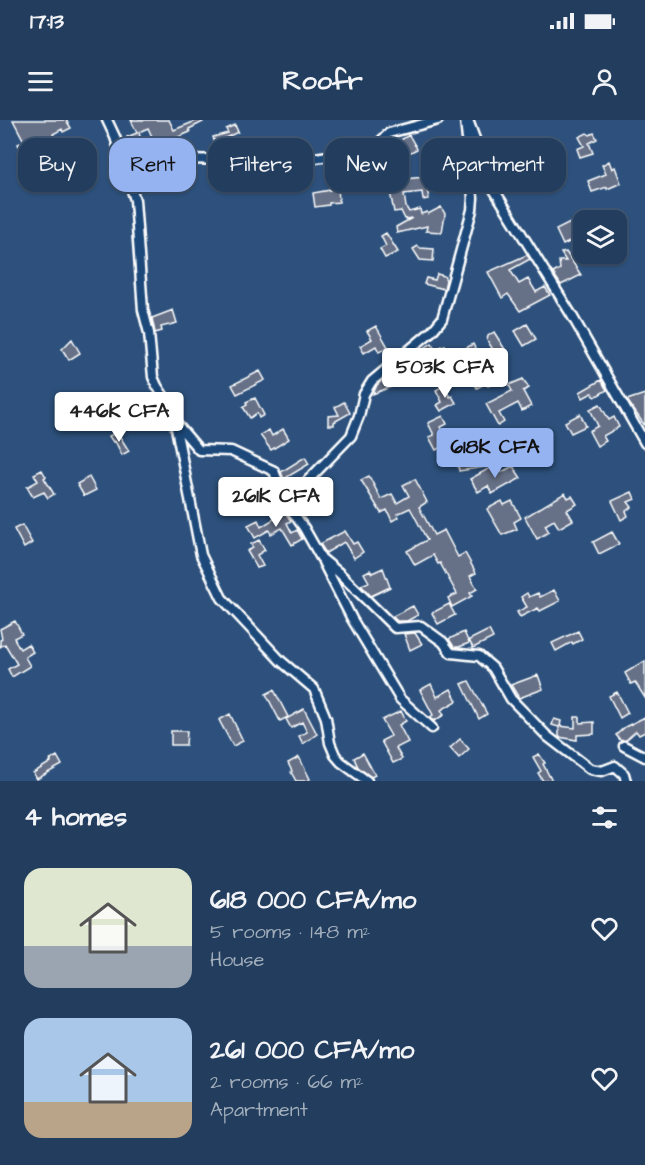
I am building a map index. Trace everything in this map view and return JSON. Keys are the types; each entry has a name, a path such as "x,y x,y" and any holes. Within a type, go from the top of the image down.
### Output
{"street":[{"path":"107,120 114,138"},
{"path":"196,159 296,161 373,150 389,133 436,120"},
{"path":"466,120 493,188 576,322 645,443"},
{"path":"286,503 351,436 364,394 372,381 432,331 442,319 472,210 466,120"},
{"path":"133,192 139,238 143,310 149,333 153,377 173,410 201,555 222,598 281,661 314,689 326,718 330,743 335,754 340,762 367,781"},
{"path":"175,422 200,450 231,451 274,471 286,503 304,528 352,619 400,699 432,728"},
{"path":"321,558 395,627 420,626 443,642 451,653 479,656 493,668 511,699 547,736 590,769 602,771 615,766 624,774 626,781"},
{"path":"624,746 645,757"}],"building":[{"path":"13,120 66,120 71,128 63,132 62,129 53,134 55,138 22,138"},
{"path":"131,120 169,120 174,130 198,120 203,122 189,129 190,132 176,138 153,138 148,128 139,132 140,137 127,138 137,133"},
{"path":"235,125 238,132 225,138 213,138 228,133 226,129"},
{"path":"587,133 590,135 594,133 597,139 589,143 593,153 580,157 577,149 584,146 579,137"},
{"path":"409,135 417,149 409,153 409,138 404,138"},
{"path":"609,161 612,169 615,167 621,183 592,192 588,181 606,174 602,165"},
{"path":"421,177 422,192 404,194 409,212 420,209 421,214 427,212 428,214 441,207 445,214 442,232 426,231 427,226 397,233 396,227 412,218 405,219 401,211 394,212 390,192 409,192 409,179"},
{"path":"338,192 339,202 315,207 313,193"},
{"path":"422,192 428,192 429,199 423,200"},
{"path":"573,222 573,240 563,245 556,230"},
{"path":"386,233 398,252 385,258 380,249 386,246 381,236"},
{"path":"418,246 434,249 433,261 420,260 413,249"},
{"path":"566,252 581,275 561,285 553,273 560,269 559,261 566,261 561,253"},
{"path":"527,255 530,259 510,270 519,284 528,279 536,292 545,287 550,295 520,311 508,294 502,298 488,272"},
{"path":"437,274 444,276 446,280 444,289 424,284 426,278 435,280"},
{"path":"173,310 177,323 161,327 162,331 155,333 152,318"},
{"path":"527,324 536,339 524,346 515,331"},
{"path":"376,326 388,347 379,352 376,346 364,353 360,346 372,339 367,331"},
{"path":"494,332 506,351 497,356 487,340 488,336"},
{"path":"72,339 80,353 69,360 62,349"},
{"path":"432,343 435,349 445,345 450,357 433,367 423,349"},
{"path":"473,344 492,384 488,386 486,383 477,388 474,383 483,378 466,348"},
{"path":"398,367 406,381 373,394 377,385"},
{"path":"260,371 265,380 237,394 232,385"},
{"path":"523,379 529,388 523,391 531,406 522,411 518,403 499,413 504,422 498,426 486,404 512,391 509,385"},
{"path":"601,380 607,390 595,397 592,393 583,398 580,392"},
{"path":"443,386 456,403 441,411 437,405 442,402 436,390"},
{"path":"645,394 645,426 627,400"},
{"path":"255,398 264,415 259,418 257,413 250,418 243,407 247,405 246,402"},
{"path":"344,402 350,413 334,422 334,425 328,425 328,416 339,415 335,407"},
{"path":"600,404 609,420 614,417 619,427 603,436 606,441 597,446 589,431 598,426 590,409"},
{"path":"580,414 586,426 571,433 565,422"},
{"path":"443,416 447,424 441,427 450,444 436,450 429,437 434,435 428,423"},
{"path":"283,429 289,439 271,450 260,435 269,430 272,436"},
{"path":"117,432 129,451 122,455 115,441 113,442 109,436"},
{"path":"472,449 477,459 481,457 486,467 459,471 458,464 472,463 466,452"},
{"path":"305,457 309,464 284,479 281,472"},
{"path":"497,464 502,472 513,466 521,478 492,494 488,486 478,492 470,479"},
{"path":"42,470 54,494 48,498 44,492 33,497 27,487 38,481 34,474"},
{"path":"369,476 381,499 392,494 397,503 409,496 403,485 415,479 427,502 419,507 434,535 444,530 458,557 465,553 476,573 470,576 477,589 470,593 472,596 452,607 448,598 457,594 433,555 415,565 407,551 427,540 410,508 397,514 399,517 392,521 387,510 381,513 361,480"},
{"path":"89,477 96,490 84,496 77,484"},
{"path":"316,491 323,509 314,514 308,503 299,507 297,502"},
{"path":"632,492 635,499 628,502 632,507 626,511 628,516 621,520 612,501"},
{"path":"565,493 568,498 572,496 577,504 567,510 573,520 559,528 554,520 545,525 549,532 537,539 525,517"},
{"path":"502,501 504,505 512,501 521,518 514,522 517,529 502,535 487,509"},
{"path":"285,512 291,521 287,523 292,533 297,530 302,539 292,545 282,528 271,534 269,530 255,538 248,525 258,520 261,527"},
{"path":"22,525 32,543 24,548 14,529"},
{"path":"345,531 353,544 357,542 363,552 354,558 344,542 326,553 320,544"},
{"path":"612,532 619,544 599,554 593,542"},
{"path":"259,540 265,550 257,555 263,566 257,568 247,551 253,548 251,544"},
{"path":"383,568 390,587 371,596 361,585 369,582 364,573 370,570 372,573"},
{"path":"554,590 560,601 540,611 538,608 520,617 517,612 527,607 521,597 527,593 529,597 538,593 540,597"},
{"path":"449,604 455,615 438,624 432,613"},
{"path":"413,606 418,615 407,621 397,621 394,618 393,616"},
{"path":"15,621 22,634 14,638 20,649 28,644 33,652 25,657 30,666 12,677 8,669 17,664 5,644 0,647 2,639 0,629"},
{"path":"489,630 493,638 473,648 469,640"},
{"path":"578,631 582,639 556,651 552,643"},
{"path":"464,632 469,643 454,647 449,639"},
{"path":"415,633 422,644 410,650 404,634"},
{"path":"645,661 645,698 635,682 631,684 625,673"},
{"path":"538,675 543,689 519,698 511,685"},
{"path":"469,681 487,714 479,719 462,684"},
{"path":"431,684 437,697 451,689 457,701 441,710 444,715 434,721 430,717 433,715 420,690"},
{"path":"274,690 288,717 280,721 266,694"},
{"path":"617,692 628,713 620,718 609,696"},
{"path":"304,709 317,734 303,744 299,736 307,732 302,722 291,728 286,719"},
{"path":"401,711 406,721 399,725 408,742 396,748 402,759 393,763 381,741 391,736 382,720"},
{"path":"230,714 243,741 233,746 219,720"},
{"path":"575,717 580,717 580,723 594,722 594,734 577,735 577,740 559,737 559,727 552,725 554,719 561,721 560,726 575,728"},
{"path":"645,717 645,732 639,735 636,731 626,740 621,741 616,735 625,727"},
{"path":"171,731 187,731 186,745 171,745"},
{"path":"460,739 469,749 459,758 450,748"},
{"path":"363,753 375,775 371,777 358,767 354,758"},
{"path":"539,754 552,781 543,781 538,773 541,771 533,757"},
{"path":"57,756 62,765 37,779 33,773"},
{"path":"299,757 310,779 307,781 296,781 288,763"}]}
